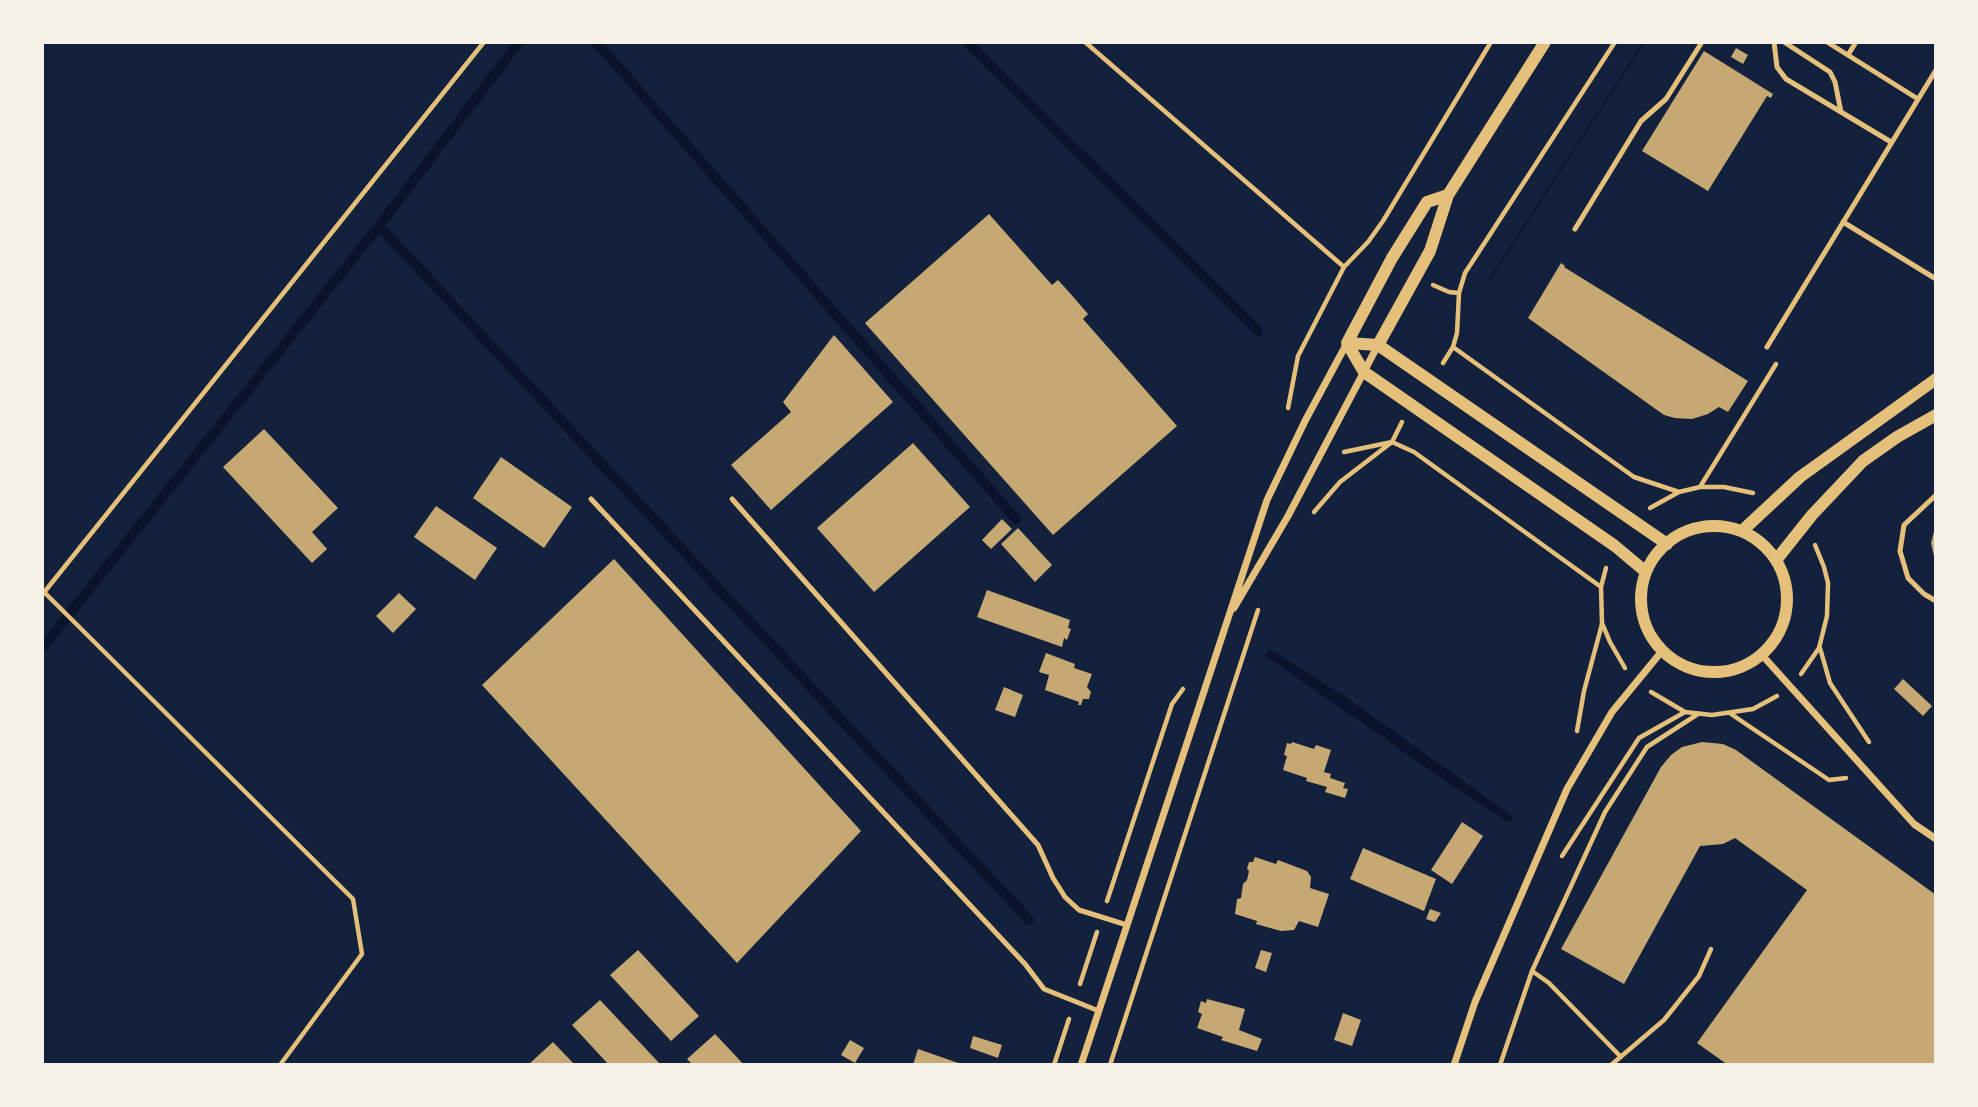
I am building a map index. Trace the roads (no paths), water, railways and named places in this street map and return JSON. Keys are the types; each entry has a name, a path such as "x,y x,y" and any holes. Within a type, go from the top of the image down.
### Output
{"street":[{"path":"1227,621 1288,516 1430,251 1448,195 1545,42"},
{"path":"1081,1065 1267,500 1305,421 1392,258 1427,202 1448,195"},
{"path":"1347,343 1378,345 1667,544"},
{"path":"1347,343 1364,372 1615,546 1646,572"},
{"path":"1742,531 1800,477 1936,379"},
{"path":"1777,559 1801,527 1863,461 1897,437 1936,415"},
{"path":"1703,527 1727,527 1742,531 1762,542 1777,559 1784,575 1788,592 1783,626 1762,655 1743,666 1723,672 1701,671 1680,664 1662,650 1645,622 1641,605 1646,572 1655,557 1680,534 1703,527"},
{"path":"1454,1065 1475,1002 1567,789 1612,712 1662,650"},
{"path":"1762,655 1914,824 1936,839"}],"lane":[{"path":"1575,229 1641,121 1666,99 1702,42"},
{"path":"1774,42 1777,67 1782,76 1891,142"},
{"path":"1784,42 1830,72 1836,82 1841,112"},
{"path":"1827,42 1918,99"},
{"path":"1848,55 1856,42"},
{"path":"1767,347 1936,70"},
{"path":"1843,222 1936,279"},
{"path":"1936,495 1904,525 1900,551 1908,578 1924,594 1936,601"},
{"path":"591,499 1025,964 1044,989 1099,1011"},
{"path":"732,499 1038,845 1065,897 1079,910 1127,925"}],"water":[{"path":"1645,42 1488,283 1488,280"},
{"path":"1268,650 1343,695 1511,815 1513,820 1508,822 1447,782 1265,656"}],"waterway":[{"path":"42,648 379,226 519,42"},
{"path":"596,42 1016,519"},
{"path":"967,42 1258,331"},
{"path":"379,226 1029,920"}]}
